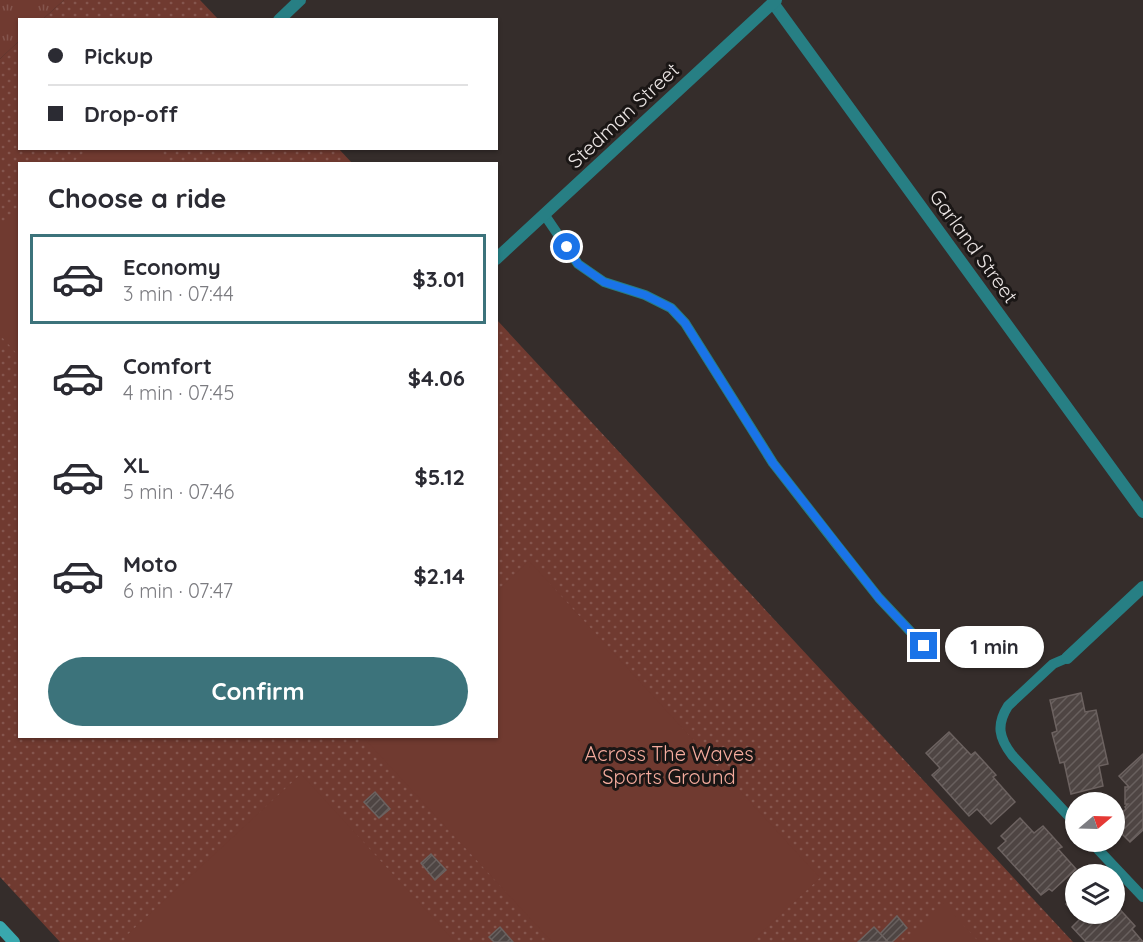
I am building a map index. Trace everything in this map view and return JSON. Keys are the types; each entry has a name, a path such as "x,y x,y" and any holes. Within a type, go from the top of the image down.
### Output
{"street":[{"path":"281,18 300,0"},
{"name":"Stedman Street","path":"498,257 774,2"},
{"name":"Garland Street","path":"774,2 1143,512"},
{"path":"1067,658 1143,586"},
{"path":"0,927 14,942"}],"lane":[{"path":"544,214 578,264 604,282 645,295 671,308 685,323 773,463 879,598 924,646"},
{"path":"1065,812 1005,747 1000,731 1003,714 1008,706 1053,664 1067,658"},
{"path":"1100,852 1143,897"}],"green space":[{"path":"0,0 64,0 44,18 18,18 18,42 0,59"},
{"path":"64,0 200,0 217,18 44,18"},
{"name":"Across The Waves Sports Ground","path":"18,42 18,150 340,150 351,162 18,162 18,738 498,738 498,321 1073,942 60,942 0,877 0,59"},
{"path":"87,150 156,150 168,162 73,162"},
{"path":"18,213 18,355 0,335 0,230"},
{"path":"529,561 820,878 751,942 552,942 364,738 498,738 498,590"},
{"path":"301,774 455,942 134,942 127,935"},
{"path":"943,903 979,942 902,942"}],"building":[{"path":"1081,693 1085,712 1096,710 1108,764 1099,766 1103,786 1071,792 1064,762 1060,763 1052,733 1057,731 1050,700"},
{"path":"949,732 971,755 975,752 996,775 993,777 1015,802 991,824 977,809 969,816 932,775 940,768 926,753"},
{"path":"1143,754 1143,830 1130,842 1125,837 1125,807 1128,804 1125,804 1125,787 1129,787 1119,776"},
{"path":"375,792 390,809 379,818 364,802"},
{"path":"1020,818 1034,833 1043,826 1062,847 1058,849 1072,864 1065,864 1065,879 1052,891 1049,889 1041,895 998,848 1006,841 1001,836"},
{"path":"431,854 446,870 435,880 421,863"},
{"path":"1125,915 1135,926 1132,929 1143,942 1086,942 1072,927 1075,924 1125,924"},
{"path":"897,916 907,928 892,942 888,942 880,934"},
{"path":"500,927 513,942 494,942 489,937"},
{"path":"874,927 888,942 858,942"}],"route":[{"path":"567,247 578,264 604,282 645,295 671,308 685,323 773,463 879,598 924,646"}]}
